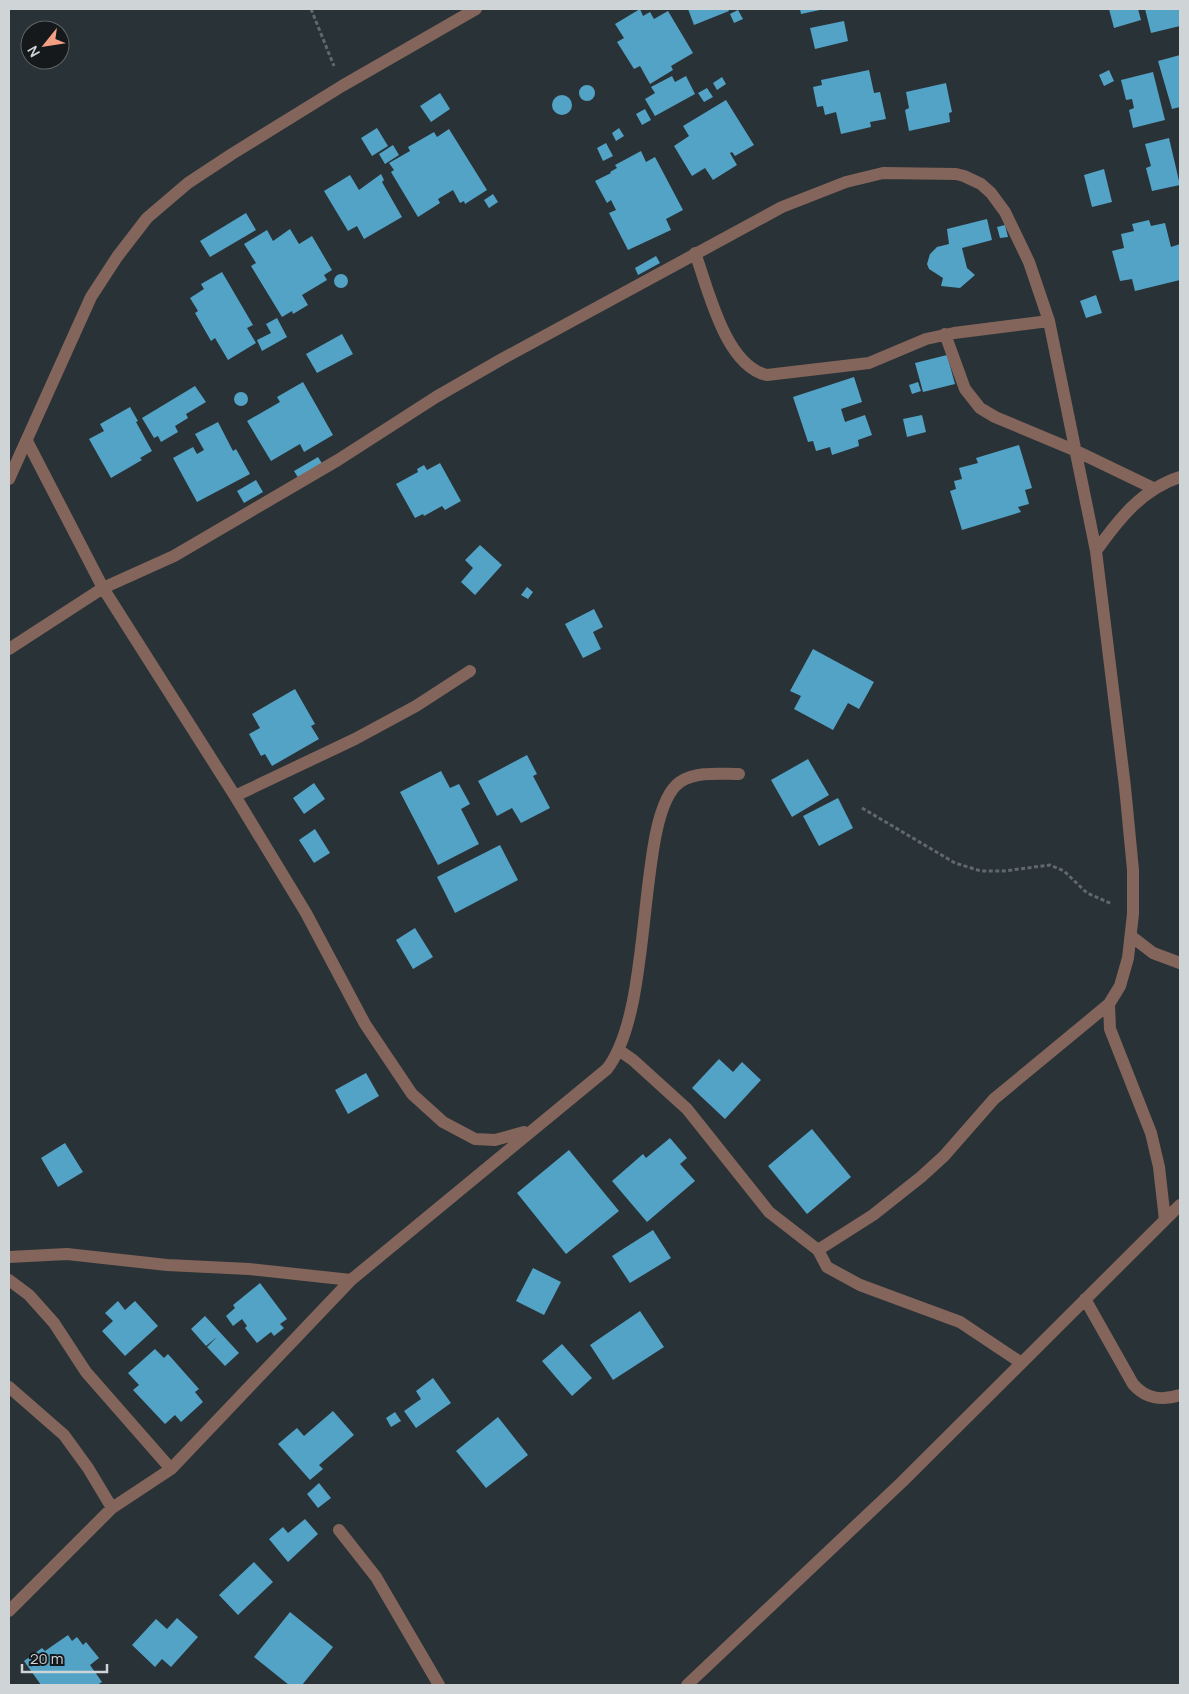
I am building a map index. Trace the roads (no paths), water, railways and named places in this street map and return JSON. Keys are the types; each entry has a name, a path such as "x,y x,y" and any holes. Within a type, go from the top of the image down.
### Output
{"street":[{"path":"9,479 92,297 117,256 147,218 188,184 232,154 342,86 476,9"},
{"path":"9,649 103,588 174,556 338,460 436,397 502,359 782,207 846,182 883,173 956,174 981,184 1005,212 1029,262 1048,322 1096,551 1126,787 1133,870 1133,914 1128,958 1120,986 1109,1004 994,1098 944,1156 921,1177 873,1215 818,1250"},
{"path":"695,253 724,333 746,364 760,374 777,375 869,364 926,339 946,334 1048,322"},
{"path":"946,334 965,389 980,408 995,417 1074,450 1155,489"},
{"path":"27,441 103,588 306,912 365,1024 412,1094 443,1122 475,1139 495,1140 532,1130"},
{"path":"1096,551 1121,516 1155,489 1180,478"},
{"path":"235,796 355,739 416,706 470,671"},
{"path":"9,1611 112,1508 171,1469 351,1280 532,1130 600,1077 620,1051 632,1010 638,976 655,832 668,795 680,782 696,775 739,774"},
{"path":"1131,936 1153,952 1180,963"},
{"path":"1109,1004 1110,1029 1151,1132 1159,1167 1165,1220"},
{"path":"620,1051 687,1110 769,1212 818,1250 827,1267 841,1276 960,1322 1020,1362"},
{"path":"687,1685 908,1475 1180,1205"},
{"path":"9,1257 67,1254 167,1265 249,1269 351,1280"},
{"path":"9,1280 30,1295 54,1322 86,1372 171,1469"},
{"path":"1085,1299 1128,1377 1141,1393 1152,1398 1165,1399 1180,1395"},
{"path":"9,1387 64,1435 88,1468 112,1508"},
{"path":"339,1530 376,1577 439,1685"}]}
